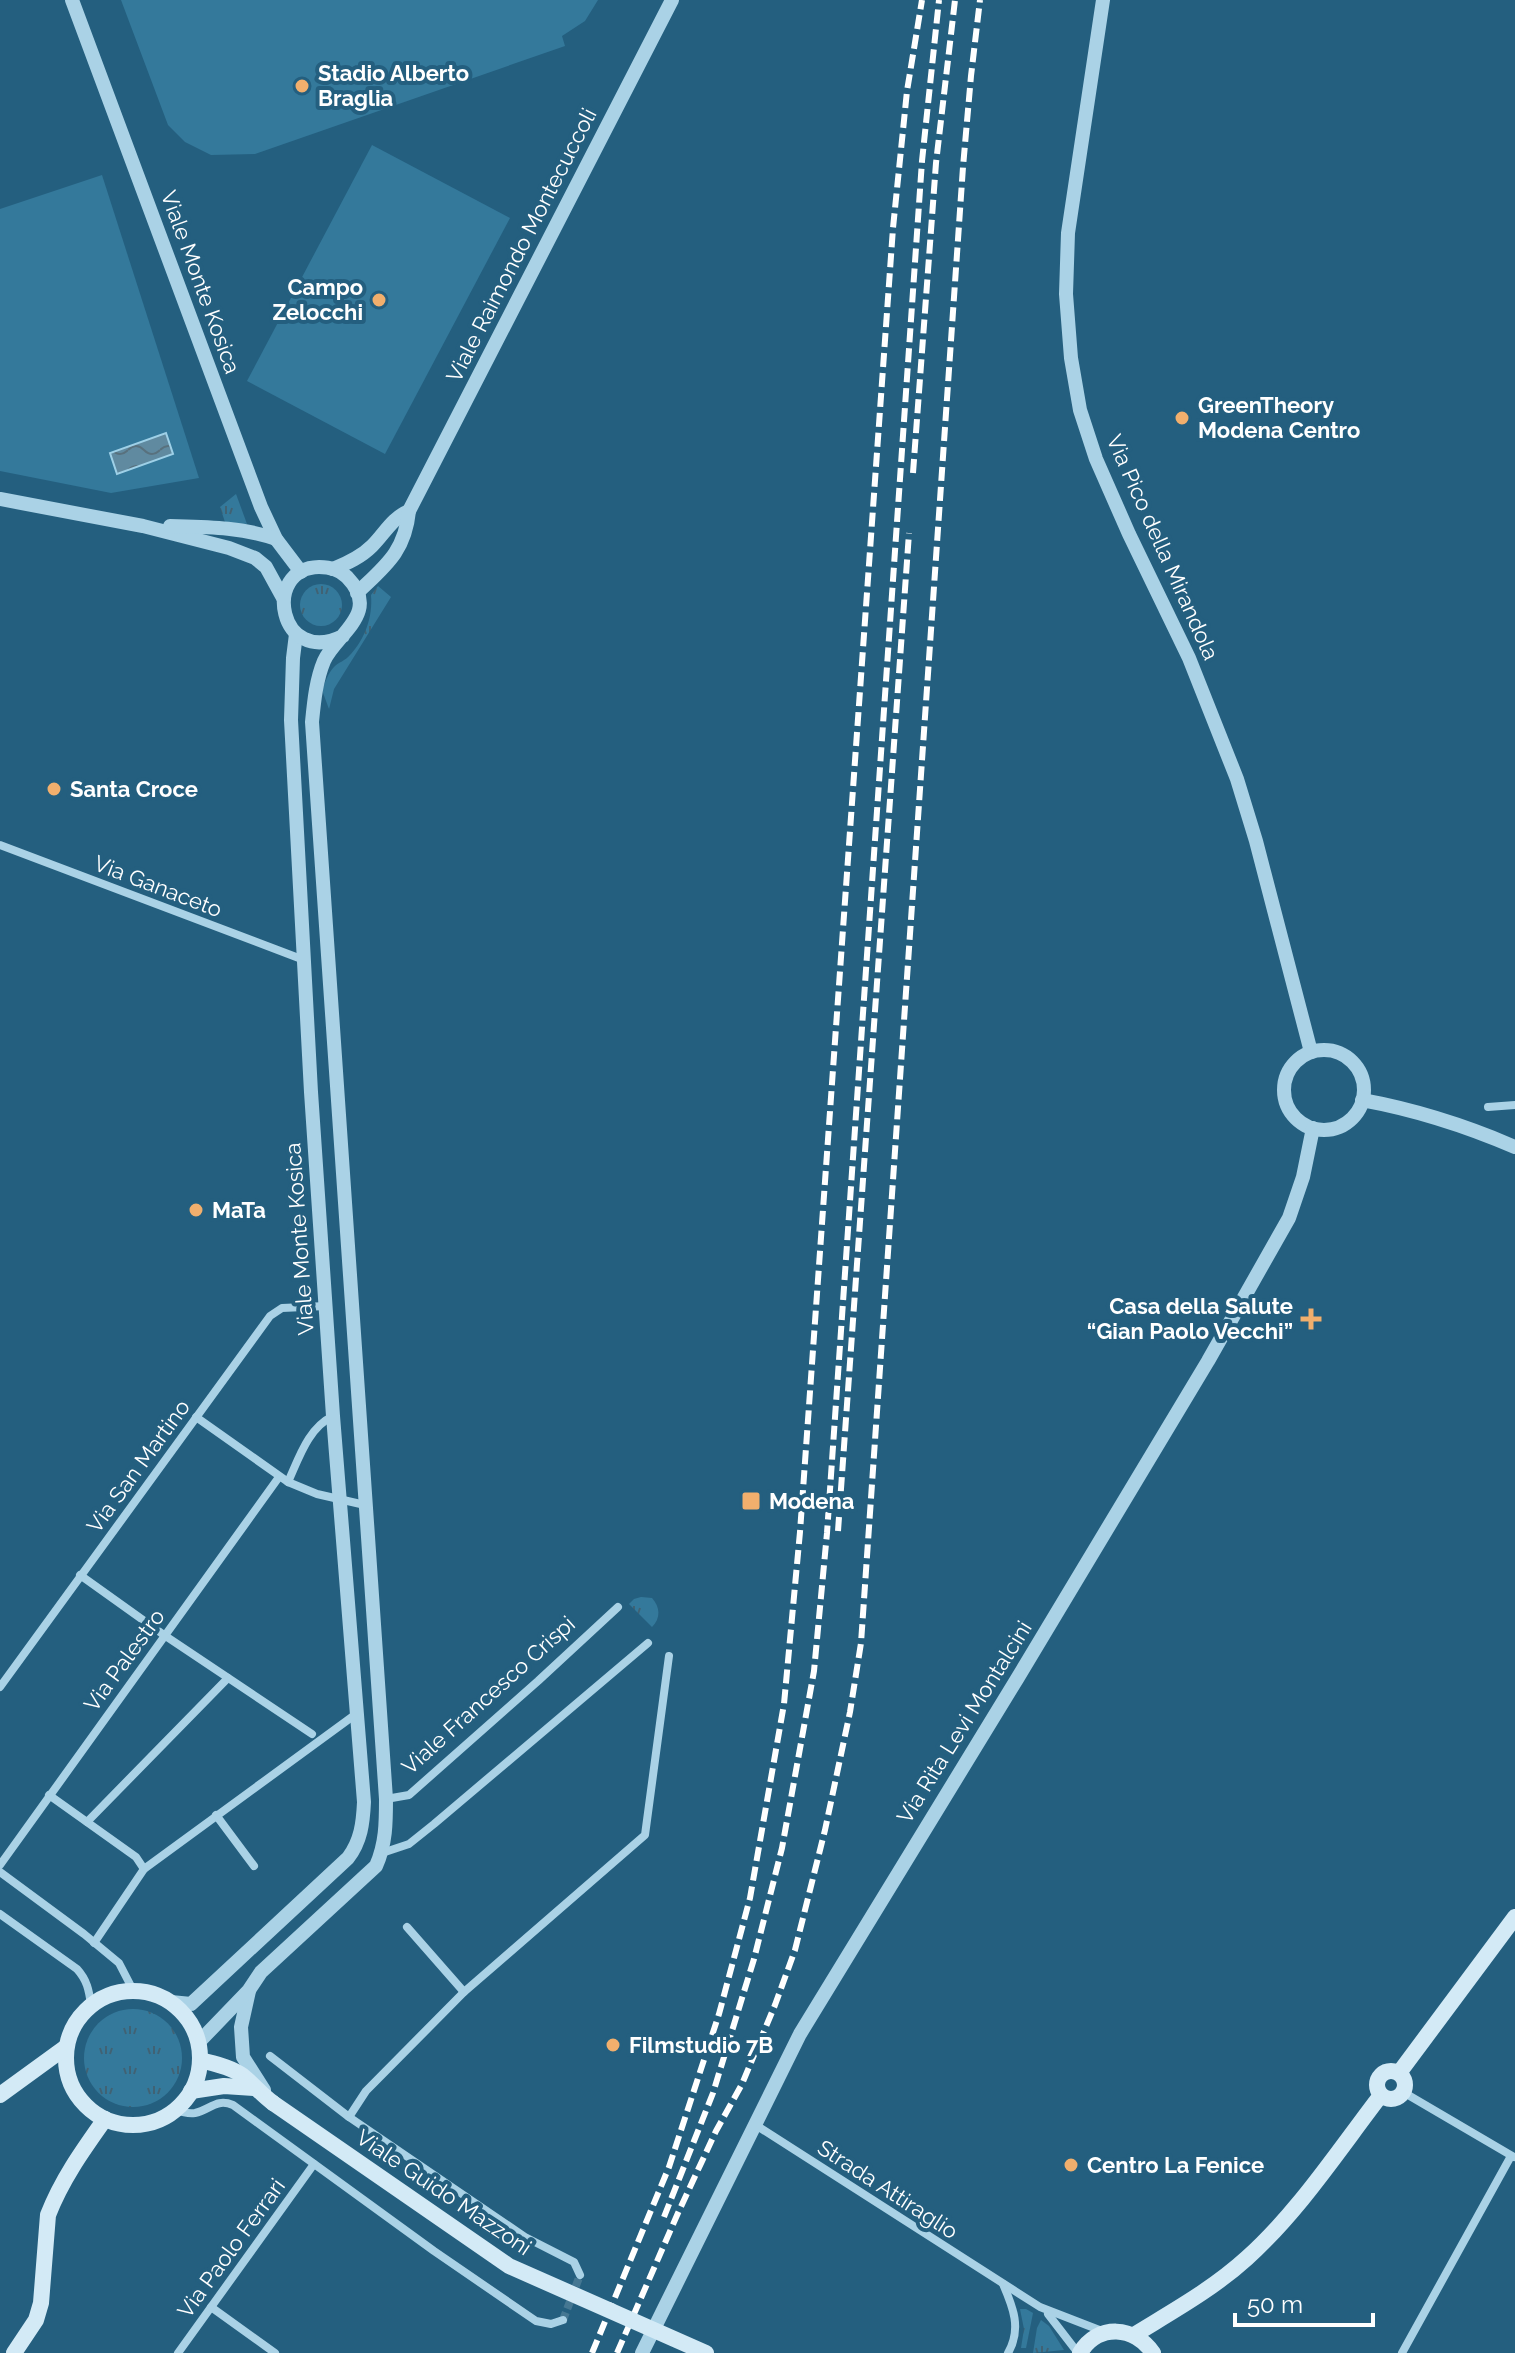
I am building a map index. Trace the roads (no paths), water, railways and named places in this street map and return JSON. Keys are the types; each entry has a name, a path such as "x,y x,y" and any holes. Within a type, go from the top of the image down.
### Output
{"main road":[{"path":"1399,2073 1515,1917"},
{"path":"133,1990 148,1992 171,2002 190,2022 199,2052 196,2080 191,2091 164,2118 137,2125 105,2119 87,2107 72,2088 67,2071 66,2047 76,2022 91,2005 109,1995 133,1990"},
{"path":"0,2095 66,2047"},
{"name":"Viale Guido Mazzoni","path":"199,2052 245,2077 273,2103 509,2266 706,2353"},
{"path":"1390,2070 1399,2073 1405,2081 1403,2092 1390,2099 1381,2095 1376,2082 1381,2074 1390,2070"},
{"path":"191,2091 224,2086 254,2088"},
{"path":"1134,2335 1209,2289 1267,2239 1294,2209 1381,2095"},
{"path":"14,2353 36,2320 41,2303 48,2215 62,2182 105,2119"},
{"path":"1079,2353 1090,2340 1106,2332 1126,2331 1146,2343 1153,2353"}],"street":[{"name":"Viale Monte Kosica","path":"72,0 261,507 276,539 301,572"},
{"name":"Viale Raimondo Montecuccoli","path":"357,593 382,571 402,543 409,511 672,0"},
{"name":"Via Pico della Mirandola","path":"1103,0 1068,233 1066,294 1071,358 1080,410 1096,459 1189,658 1237,779 1311,1052"},
{"path":"0,499 143,526 222,527 256,532 276,539"},
{"name":"Viale Raimondo Montecuccoli","path":"333,569 361,556 398,515 409,511"},
{"name":"Viale Monte Kosica","path":"143,526 229,548 255,558 266,567 283,598 283,611 296,634 291,720 304,960 333,1416 364,1802 359,1840 348,1858 191,2004 171,2002"},
{"path":"199,2052 261,1972 376,1866 386,1830 312,722 317,685 325,660 351,627 359,605 357,593 348,578 333,569 311,568 301,572 286,588 283,598"},
{"path":"296,634 307,641 319,643 343,636"},
{"name":"Via Ganaceto","path":"0,845 304,960"},
{"path":"1332,1051 1351,1061 1362,1079 1362,1100 1358,1110 1344,1124 1324,1130 1313,1128 1294,1117 1284,1097 1287,1074 1293,1065 1311,1052 1332,1051"},
{"path":"1362,1100 1438,1117 1515,1147"},
{"path":"1488,1107 1515,1105"},
{"name":"Via Rita Levi Montalcini","path":"642,2353 800,2034 1208,1361 1289,1218 1303,1177 1313,1128"},
{"name":"Via San Martino","path":"0,1687 276,1310 326,1306"},
{"path":"288,1482 313,1431 333,1416"},
{"path":"196,1417 288,1482 317,1494 365,1505"},
{"name":"Via Palestro","path":"0,1865 279,1477"},
{"path":"80,1575 312,1734"},
{"name":"Viale Francesco Crispi","path":"386,1799 409,1795 618,1607"},
{"path":"382,1853 409,1844 648,1643"},
{"path":"349,2117 366,2091 464,1992 645,1835 669,1656"},
{"path":"87,1822 228,1678"},
{"path":"94,1943 144,1869 356,1714"},
{"path":"49,1795 136,1857 144,1869"},
{"path":"216,1815 254,1866"},
{"path":"0,1872 119,1963 133,1990"},
{"path":"0,1914 77,1969 85,1978 91,2005"},
{"path":"407,1927 464,1992"},
{"path":"249,1990 241,2027 243,2057 273,2103"},
{"name":"Viale Guido Mazzoni","path":"270,2056 349,2117 525,2237 574,2262 580,2275"},
{"path":"1402,2353 1513,2157 1403,2092"},
{"path":"175,2110 193,2114 217,2102 227,2103 244,2112 536,2321 551,2324 563,2320"},
{"name":"Strada Attiraglio","path":"754,2124 1045,2310 1106,2332"},
{"name":"Via Paolo Ferrari","path":"178,2353 314,2164"},
{"path":"1003,2283 1013,2307 1016,2329 1008,2353"},
{"path":"211,2307 275,2353"},
{"name":"Strada Attiraglio","path":"1045,2310 1079,2353"}],"water":[{"path":"166,433 173,454 117,474 110,453"}],"tunnel":[{"path":"563,2320 580,2275"}],"railway":[{"path":"592,2353 669,2167 719,2014 750,1898 784,1704 800,1532 893,228 907,91 922,0"},
{"path":"664,2217 713,2093 754,1959 782,1848 814,1671 827,1533 922,161 939,0"},
{"path":"913,473 936,163 955,0"},
{"path":"617,2353 716,2131 742,2084 795,1950 825,1830 861,1643 963,167 980,0"},
{"path":"838,1531 909,533"}],"place":[{"name":"Stadio Alberto Braglia","path":"302,86"},
{"name":"Campo Zelocchi","path":"379,300"},
{"name":"GreenTheory Modena Centro","path":"1182,418"},
{"name":"Santa Croce","path":"54,789"},
{"name":"MaTa","path":"196,1210"},
{"name":"Casa della Salute “Gian Paolo Vecchi”","path":"1311,1319"},
{"name":"Modena","path":"751,1501"},
{"name":"Filmstudio 7B","path":"613,2045"},
{"name":"Centro La Fenice","path":"1071,2165"}]}
